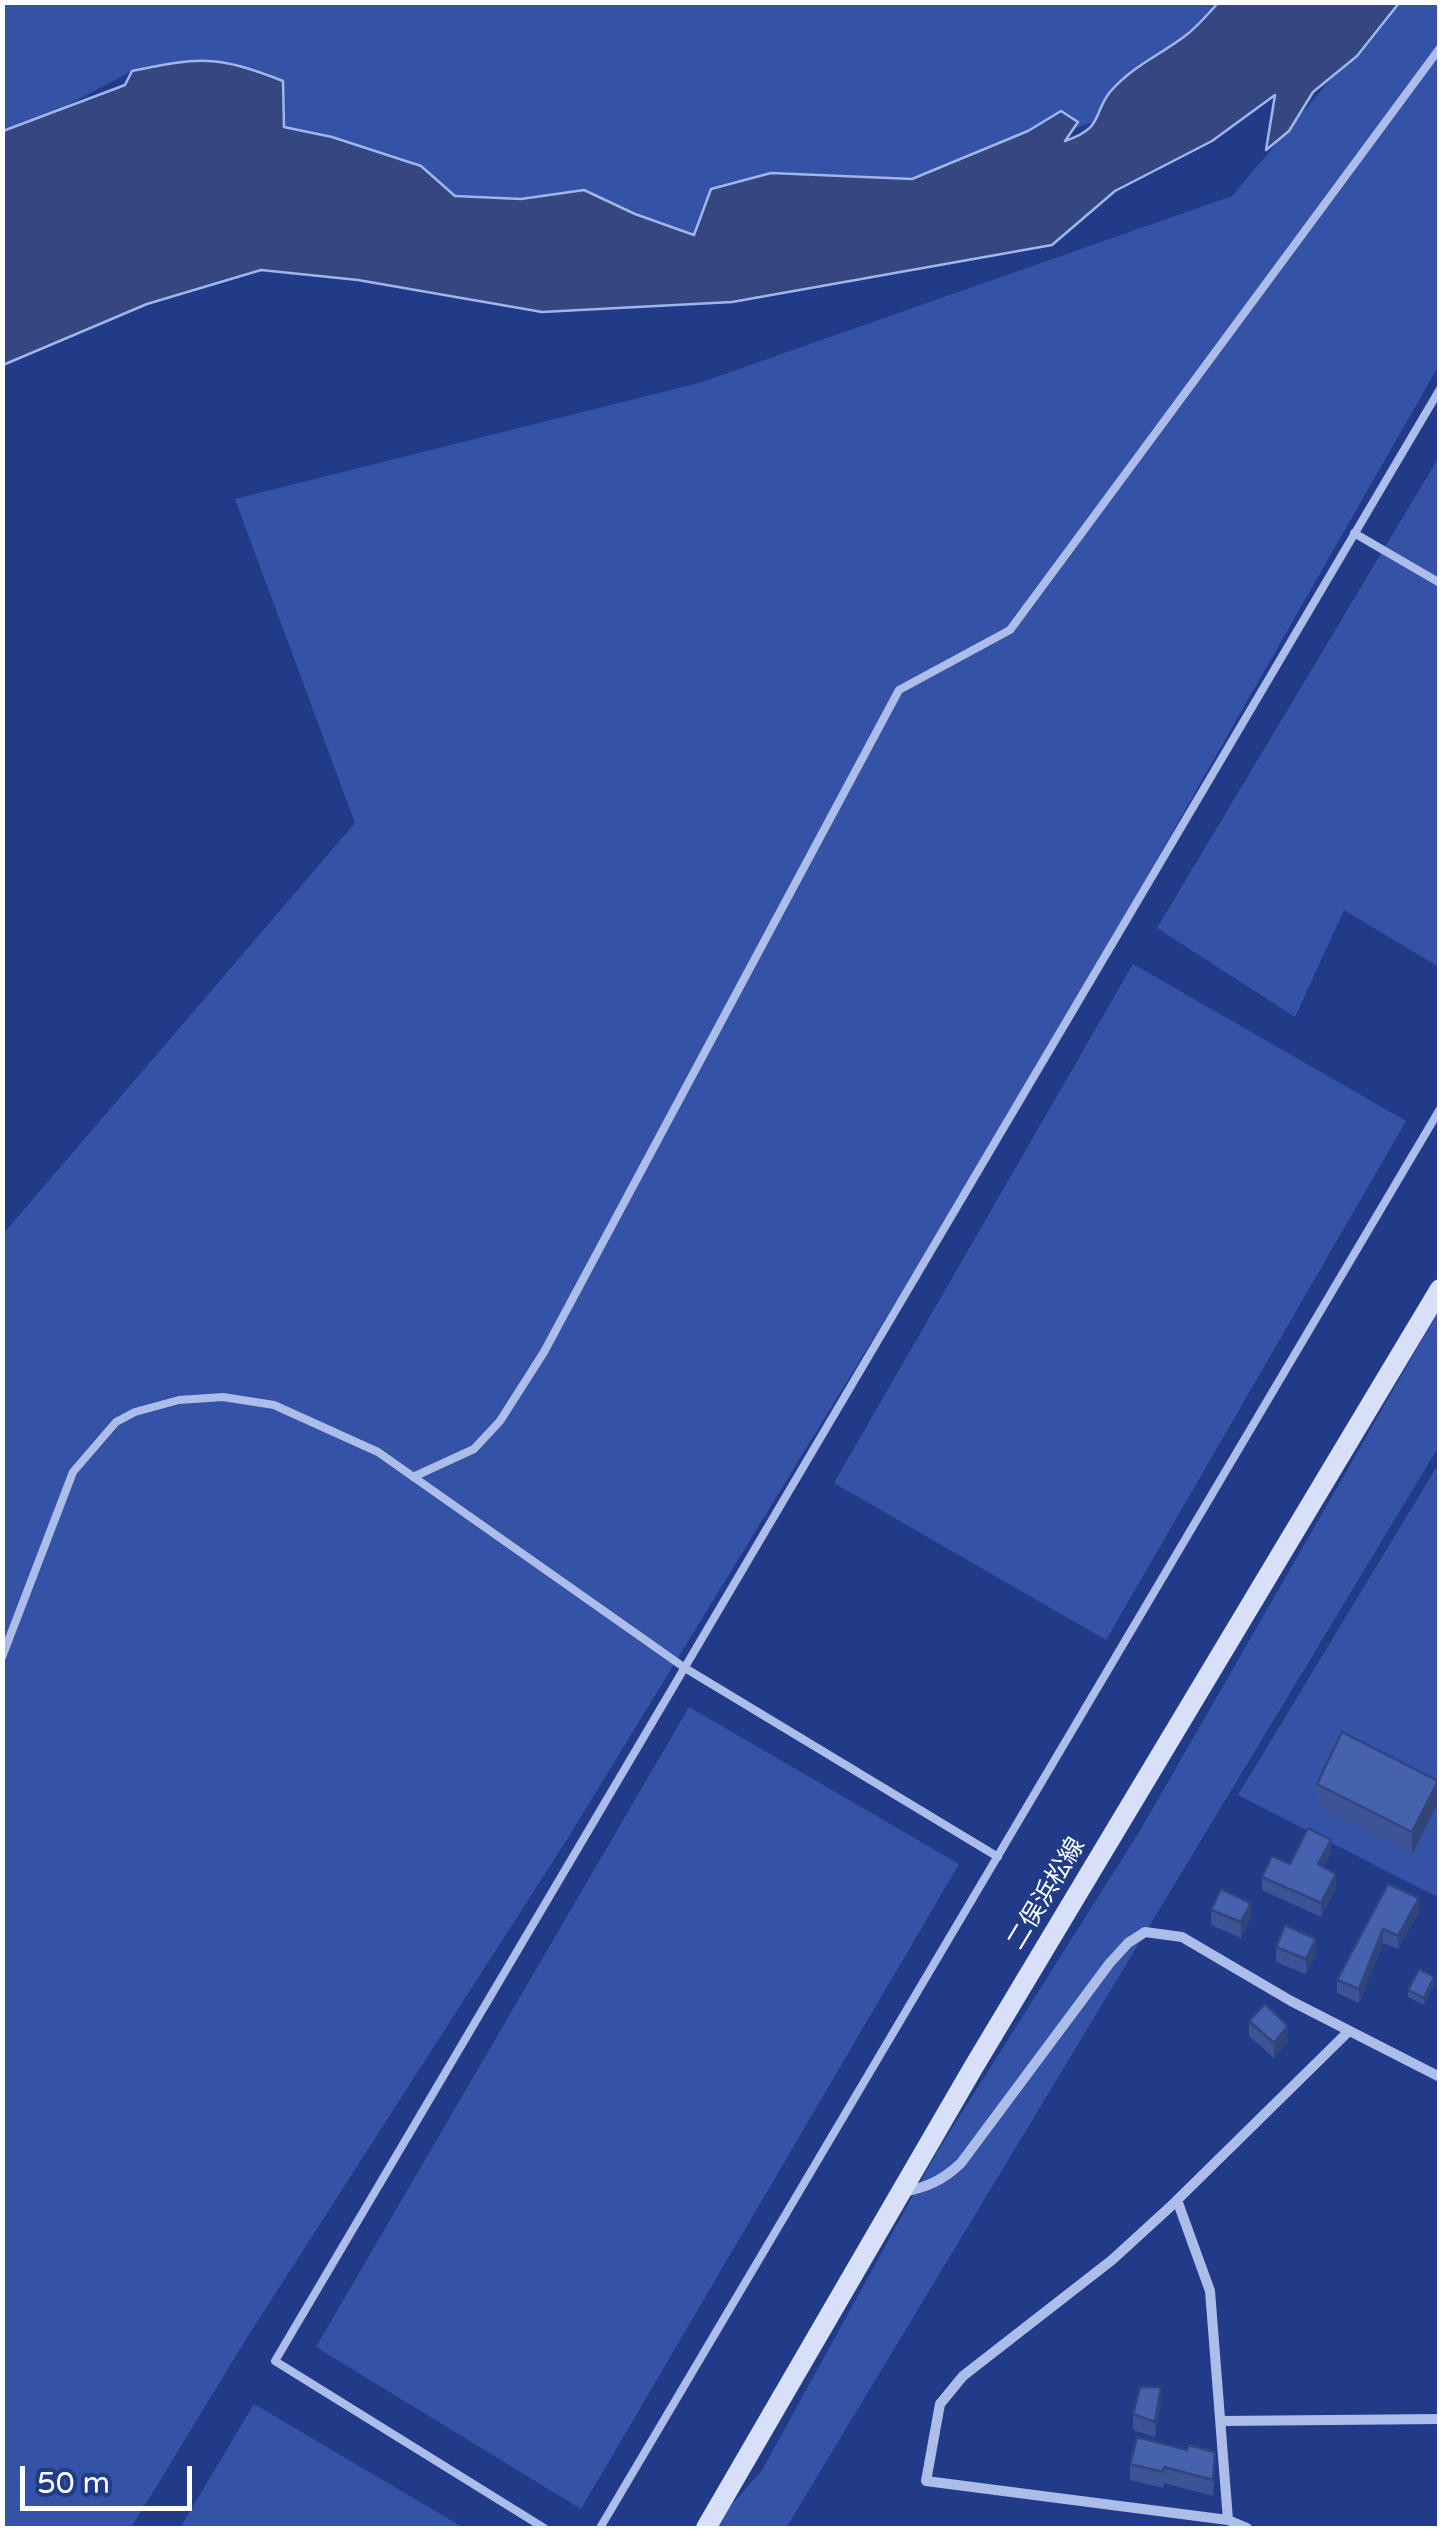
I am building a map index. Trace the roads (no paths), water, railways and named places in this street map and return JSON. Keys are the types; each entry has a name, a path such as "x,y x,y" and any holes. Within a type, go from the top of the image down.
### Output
{"main road":[{"name":"二俣浜松線","path":"706,2528 1104,1847 1440,1290"}],"street":[{"path":"902,2192 929,2187 961,2163 1110,1964 1128,1943 1145,1932 1182,1937 1275,1992 1440,2077"},
{"path":"1247,2528 1228,2520 926,2481 940,2404 963,2376 1112,2260 1349,2031"},
{"path":"1177,2200 1210,2291 1228,2520"},
{"path":"1221,2422 1440,2419"}],"lane":[{"path":"413,1476 474,1448 500,1421 544,1352 899,690 1010,630 1440,48"},
{"path":"544,2528 276,2361 1440,389"},
{"path":"1354,533 1440,583"},
{"path":"600,2528 1440,1109"},
{"path":"2,1657 73,1472 116,1422 134,1412 178,1400 223,1396 274,1406 378,1452 684,1668 998,1857"}]}
